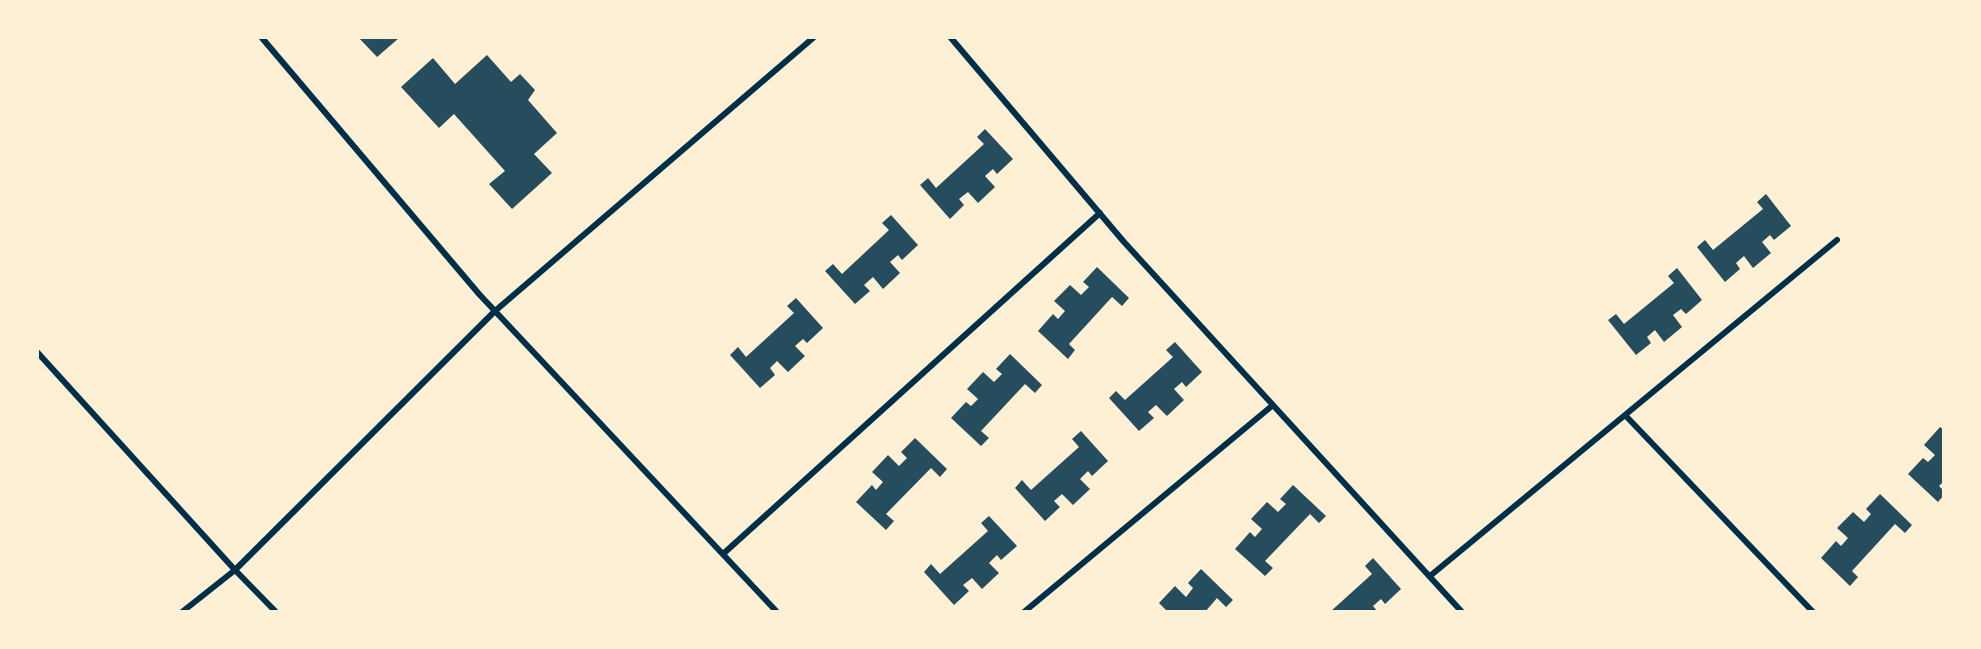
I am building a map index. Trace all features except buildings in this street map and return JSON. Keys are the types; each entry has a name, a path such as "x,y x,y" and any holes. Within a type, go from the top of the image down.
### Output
{"street":[{"path":"262,38 495,310 777,612"},
{"path":"801,38 806,43"},
{"path":"182,612 235,570 495,310 813,38"},
{"path":"951,38 1100,213 1462,612"},
{"path":"723,554 1100,213"},
{"path":"1430,576 1836,240"},
{"path":"38,353 276,612"},
{"path":"1024,612 1273,405"},
{"path":"1625,415 1813,612"}]}
